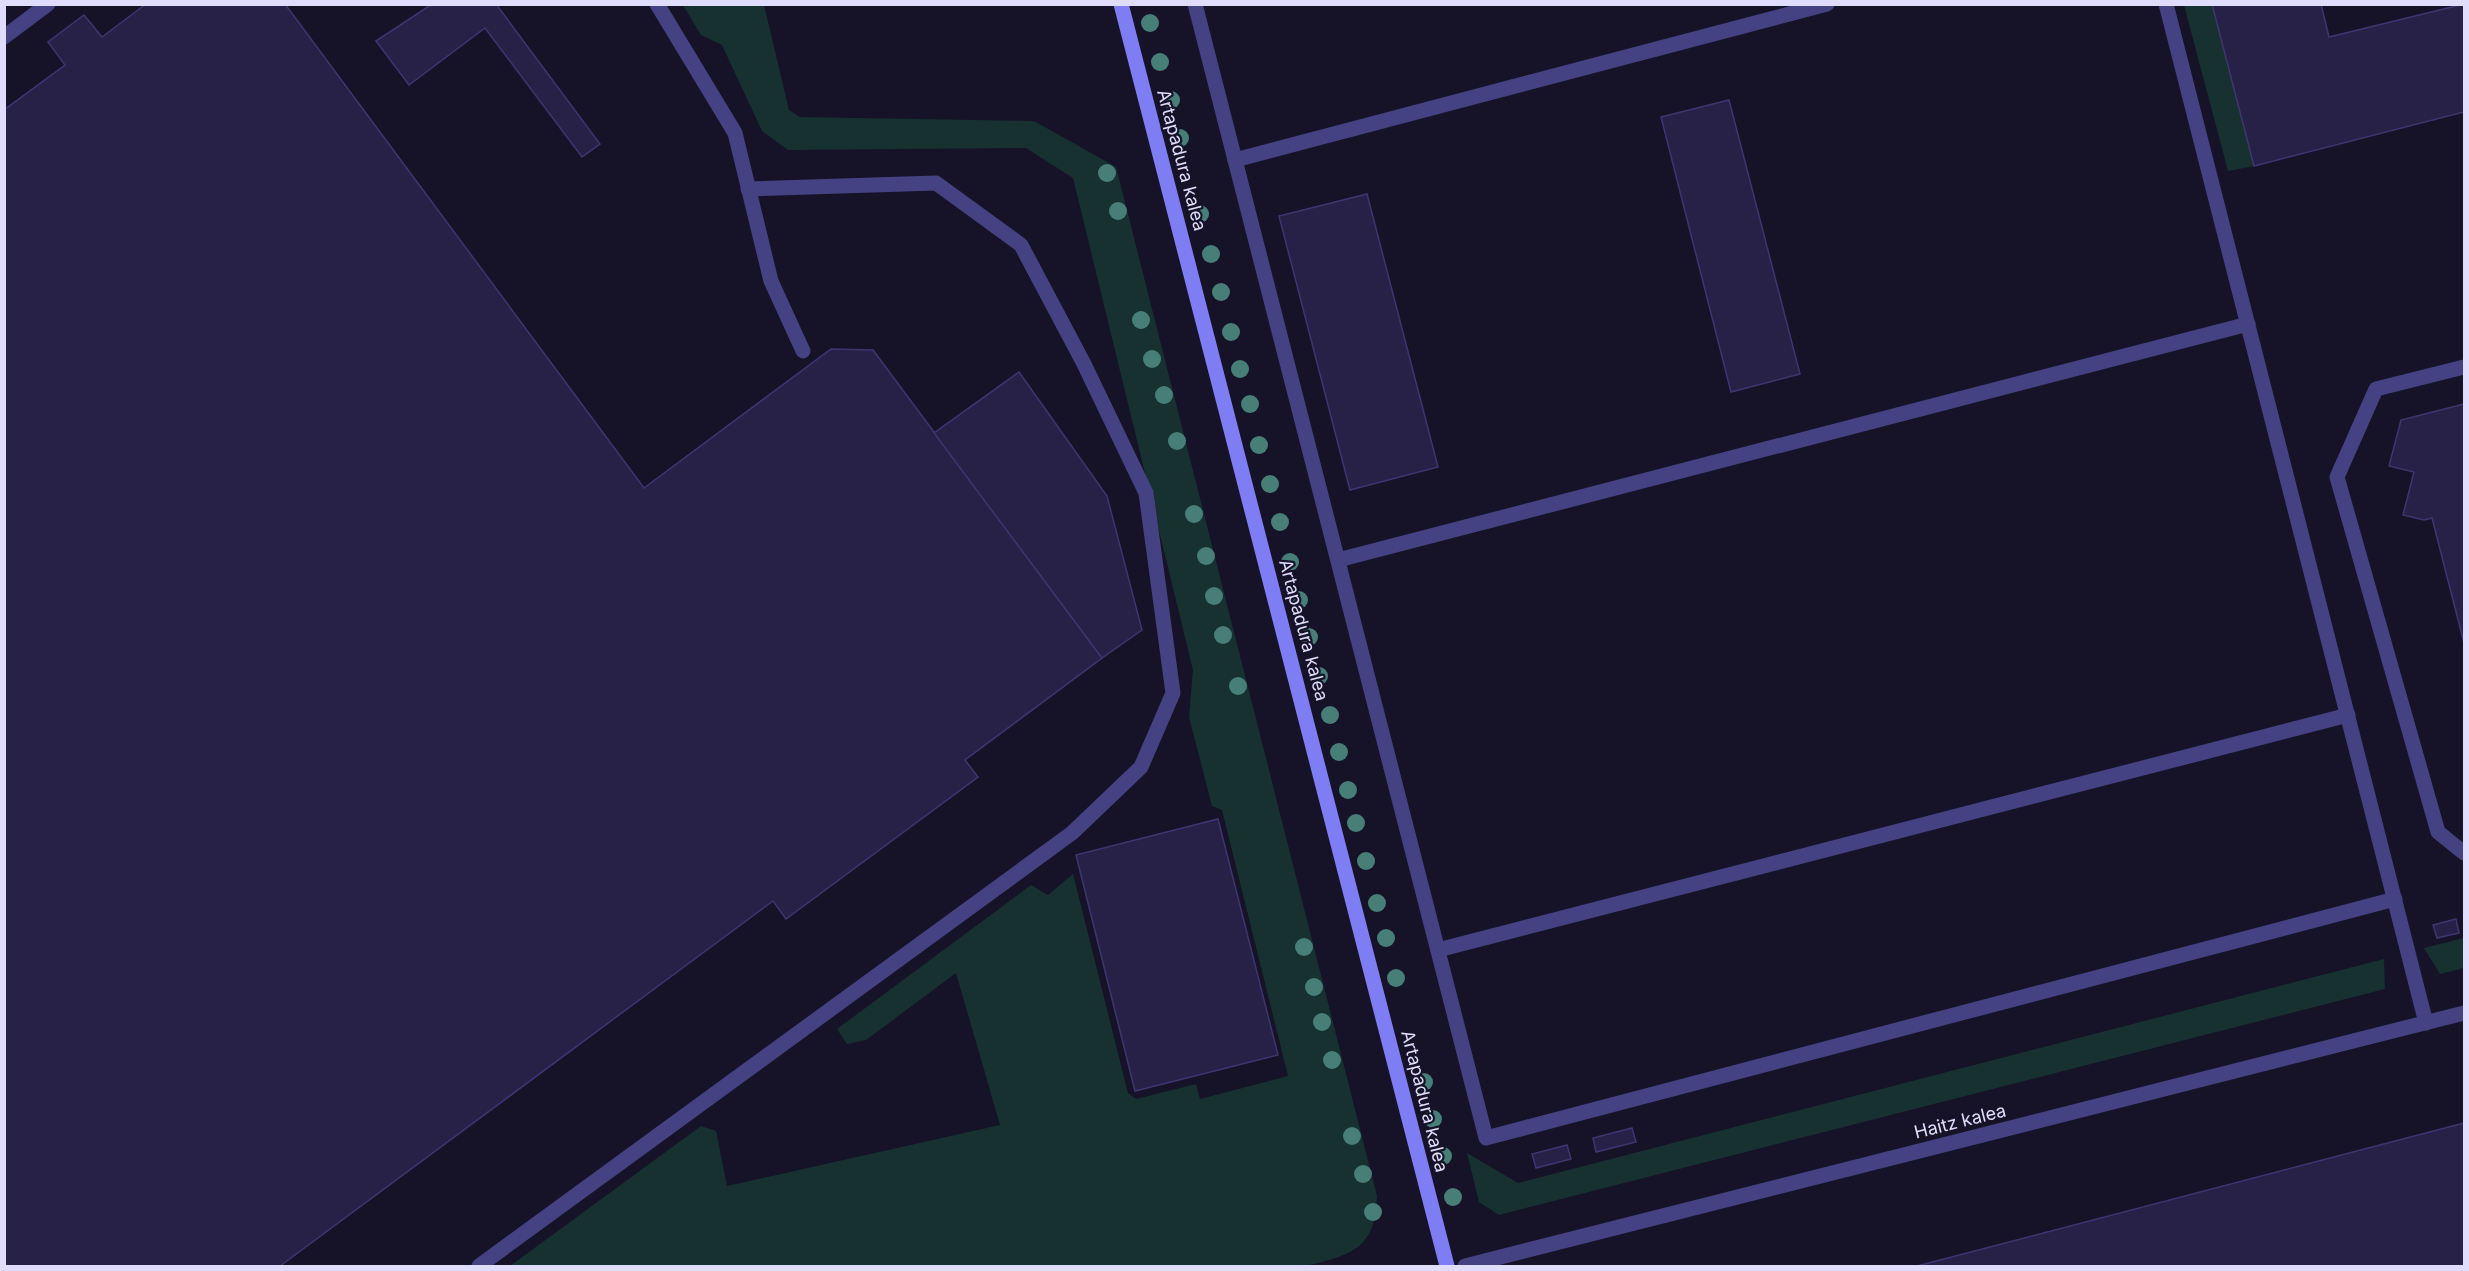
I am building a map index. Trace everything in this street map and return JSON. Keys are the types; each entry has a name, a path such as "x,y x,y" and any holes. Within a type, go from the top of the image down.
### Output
{"street":[{"path":"4,37 48,4"},
{"path":"657,4 735,133 771,280 803,351"},
{"name":"Artapadura kalea","path":"1121,4 1447,1266"},
{"path":"1195,4 1486,1138 2395,899"},
{"path":"1235,160 1827,4"},
{"path":"2166,4 2426,1023"},
{"path":"479,1266 1072,833 1141,767 1173,693 1146,493 1084,364 1021,245 936,183 748,189"},
{"path":"1338,561 2248,324"},
{"path":"2464,367 2376,389 2337,477 2438,832 2464,852"},
{"path":"1438,950 2348,716"},
{"name":"Haitz kalea","path":"1465,1266 2464,1013"}],"green space":[{"path":"683,5 764,5 789,110 800,117 1034,121 1116,167 1377,1196 1372,1228 1366,1239 1348,1253 1306,1266 510,1266 701,1126 716,1131 727,1186 1000,1125 956,973 866,1040 847,1044 837,1029 1031,885 1048,895 1073,874 1128,1093 1136,1099 1196,1084 1200,1099 1288,1076 1222,810 1212,806 1189,717 1193,670 1073,178 1026,148 788,150 762,131 722,45 701,35"},
{"path":"2184,5 2212,5 2254,166 2228,171"},
{"path":"2464,938 2464,968 2440,974 2424,948"},
{"path":"2384,959 2385,989 1499,1215 1479,1202 1467,1153 1518,1183"}],"building":[{"path":"146,4 285,4 644,488 831,349 873,350 1102,658 965,760 978,777 786,919 773,901 280,1266 7,1266 4,1263 4,110 65,65 48,42 84,15 102,37"},
{"path":"432,4 496,4 600,144 582,157 485,28 409,85 376,41"},
{"path":"2212,4 2321,4 2329,37 2464,4 2464,112 2254,166"},
{"path":"1729,100 1800,374 1731,392 1661,117"},
{"path":"1367,194 1438,467 1350,490 1279,216"},
{"path":"1019,372 1107,496 1142,630 1102,658 934,433"},
{"path":"2464,404 2464,643 2432,518 2424,520 2403,515 2414,472 2389,466 2401,420"},
{"path":"1218,819 1278,1055 1135,1091 1076,855"},
{"path":"2456,919 2459,933 2437,938 2433,925"},
{"path":"2464,1123 2464,1266 1917,1266"},
{"path":"1632,1128 1636,1142 1596,1152 1593,1138"},
{"path":"1567,1145 1571,1159 1536,1168 1532,1154"}]}
